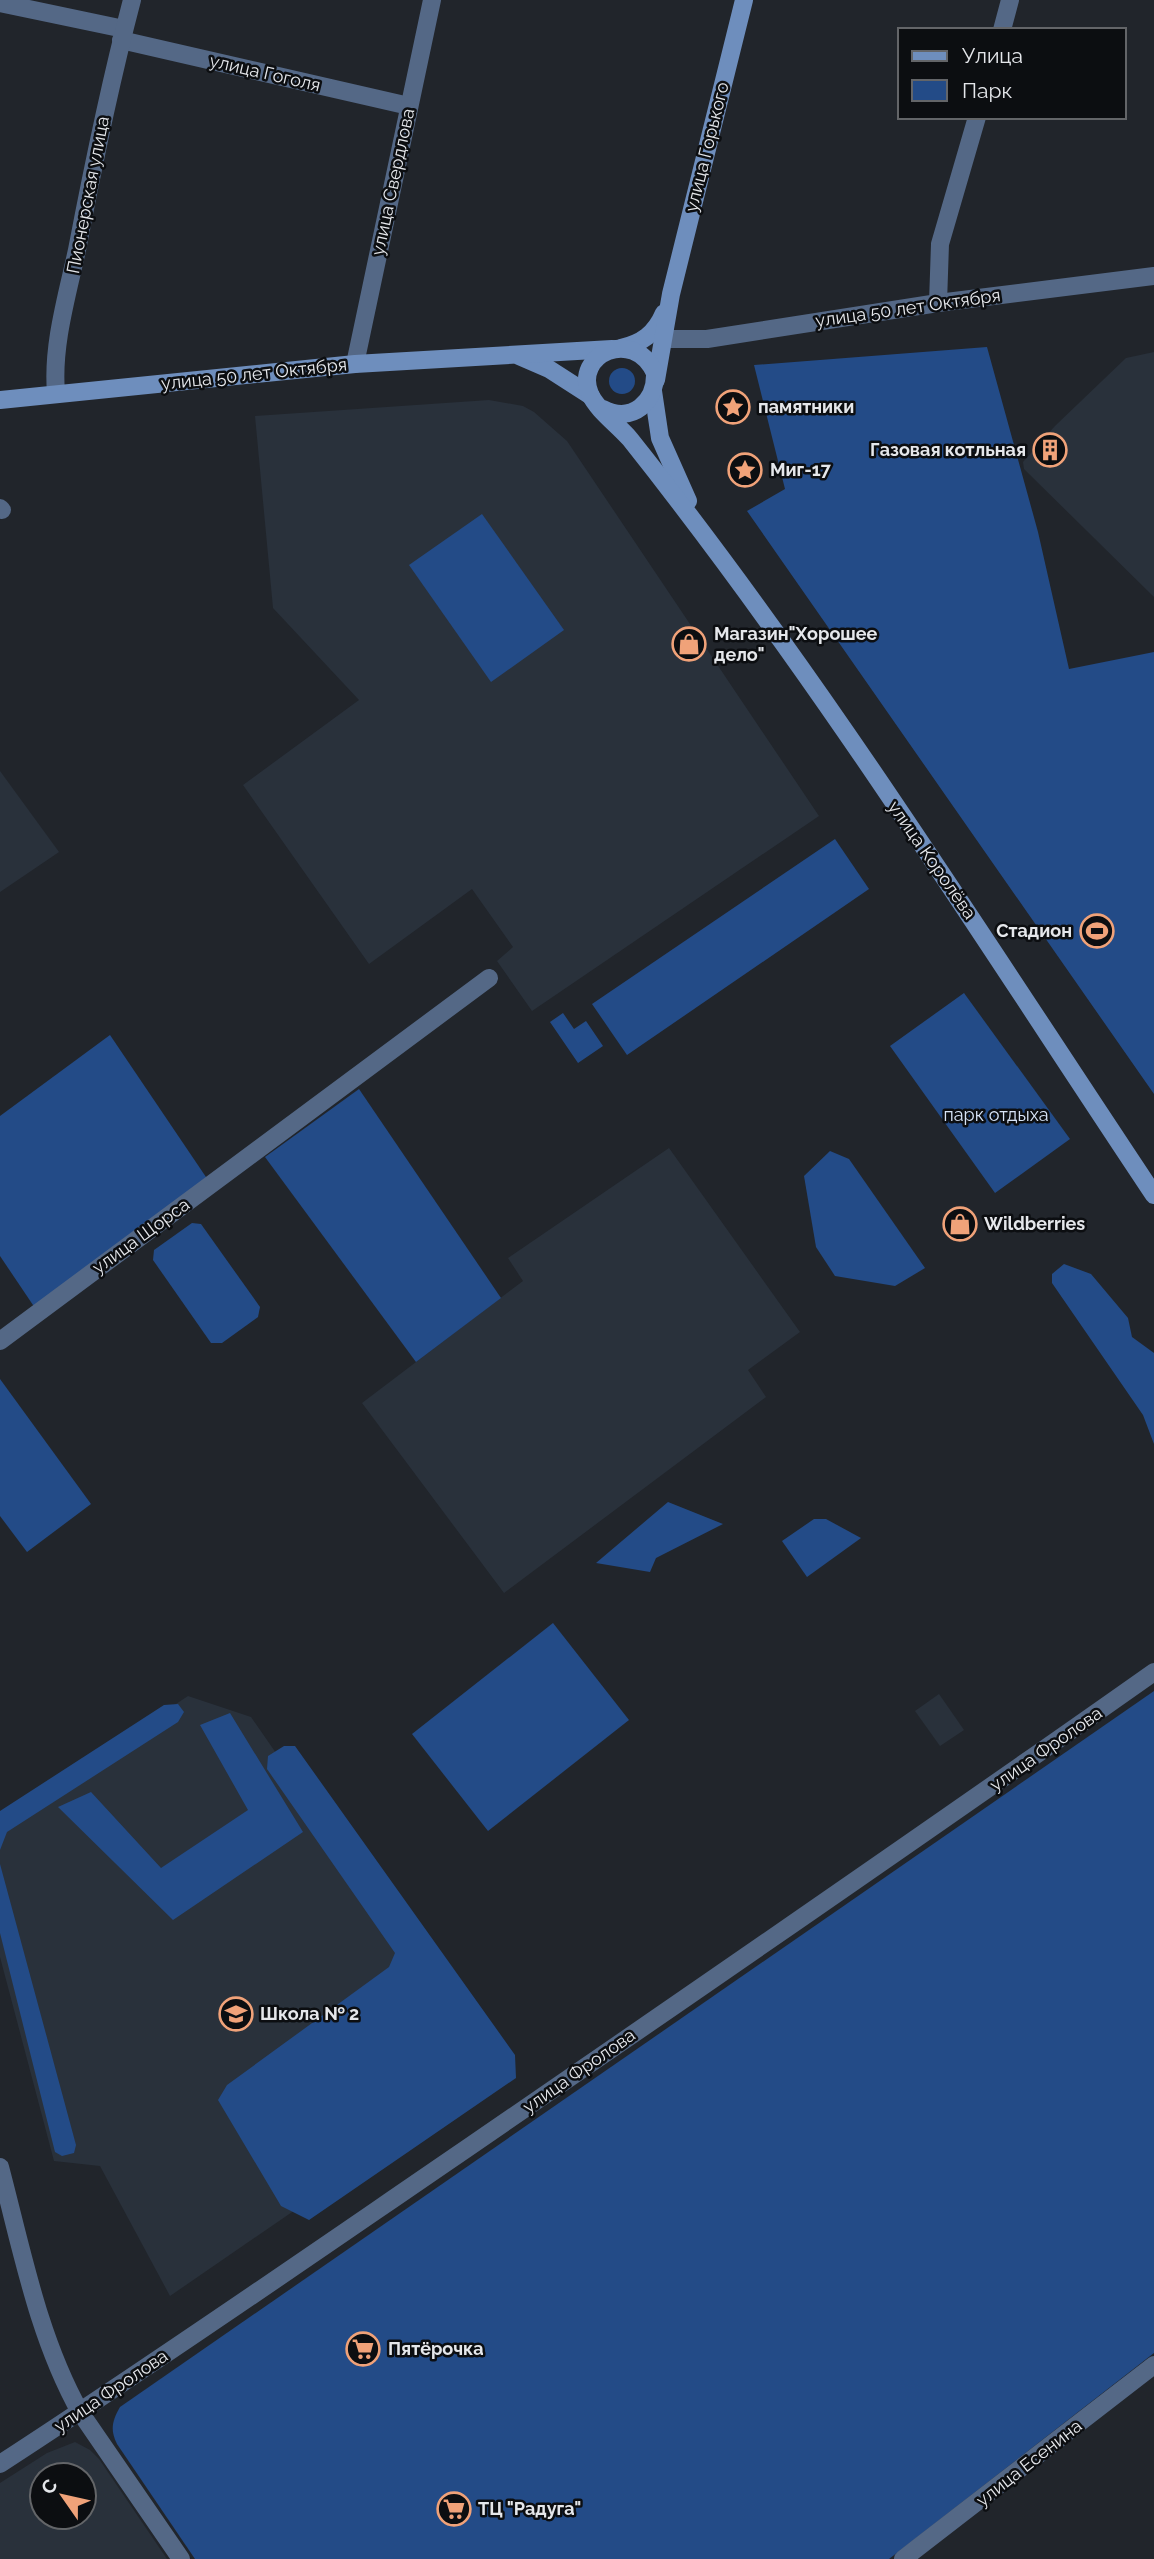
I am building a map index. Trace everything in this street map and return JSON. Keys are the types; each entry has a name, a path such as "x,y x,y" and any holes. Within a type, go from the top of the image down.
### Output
{"main road":[{"name":"улица Горького","path":"654,387 671,294 744,0"},
{"name":"улица Горького","path":"616,348 639,344 652,334 663,318 671,294"},
{"name":"улица 50 лет Октября","path":"0,400 355,364 616,348"},
{"path":"616,348 631,349 646,358 654,373 654,387 643,407 635,412 619,414 597,402 588,386 591,368 596,360 616,348"},
{"name":"улица 50 лет Октября","path":"509,354 531,359 597,402"},
{"name":"улица Королёва","path":"654,387 654,412 665,450 702,530"},
{"name":"улица Королёва","path":"597,402 702,530 995,952 1154,1195"}],"street":[{"name":"Пионерская улица","path":"56,393 56,356 132,0"},
{"name":"улица Свердлова","path":"355,364 432,0"},
{"path":"1003,28 1010,0"},
{"name":"улица Гоголя","path":"0,3 409,106"},
{"path":"938,303 940,244 976,119"},
{"name":"улица 50 лет Октября","path":"663,339 707,339 938,303 1154,276"},
{"name":"улица Щорса","path":"0,1341 489,978"},
{"name":"улица Фролова","path":"0,2464 947,1819 1154,1672"},
{"path":"0,2167 48,2345 59,2374 80,2412 181,2559"},
{"name":"улица Есенина","path":"903,2559 1154,2365"}],"shaded area":[{"path":"1154,352 1154,597 1024,469 1023,462 1055,426 1126,358"},
{"path":"489,400 523,406 534,412 567,441 819,816 532,1011 497,961 513,947 472,889 369,964 243,785 359,700 273,608 255,416"},
{"path":"0,771 59,852 0,892"},
{"path":"669,1148 800,1332 748,1370 766,1397 504,1593 362,1403 523,1281 508,1258"},
{"path":"939,1694 964,1730 940,1746 915,1711"},
{"name":"Школа № 2","path":"188,1696 251,1717 497,2071 170,2296 100,2166 54,2161 0,1957 0,1821"},
{"path":"75,2442 90,2450 99,2459 167,2559 0,2559 0,2483 28,2465 28,2531 98,2531 98,2461 34,2461"}],"green space":[{"path":"987,347 1038,532 1069,669 1154,652 1154,1094 747,511 785,489 754,365"},
{"path":"622,368 631,372 635,381 631,390 622,394 613,390 609,381 613,372"},
{"path":"482,514 564,630 491,682 409,565"},
{"path":"835,839 869,889 627,1055 592,1004"},
{"name":"парк отдыха","path":"964,993 1070,1139 995,1193 890,1046"},
{"path":"563,1013 574,1029 586,1021 603,1046 578,1063 550,1022"},
{"path":"110,1035 208,1180 35,1308 0,1256 0,1116"},
{"path":"359,1089 501,1298 416,1362 265,1157"},
{"path":"830,1151 849,1159 925,1268 895,1286 835,1276 816,1247 804,1176"},
{"path":"192,1223 201,1224 260,1307 258,1317 222,1343 211,1343 153,1260 154,1250"},
{"path":"1064,1264 1091,1274 1128,1318 1132,1337 1154,1353 1154,1444 1143,1415 1052,1283 1052,1274"},
{"path":"0,1379 91,1504 27,1552 0,1516"},
{"path":"668,1502 723,1524 656,1558 650,1572 596,1563"},
{"path":"814,1519 826,1519 861,1538 807,1577 782,1541"},
{"path":"553,1623 629,1720 488,1831 412,1734"},
{"path":"1154,1691 1154,2353 889,2559 195,2559 117,2444 113,2425 120,2407"},
{"path":"178,1704 184,1712 178,1722 7,1832 0,1850 0,1811 164,1705"},
{"path":"230,1713 303,1832 173,1920 58,1807 91,1792 161,1868 248,1810 200,1725"},
{"path":"284,1746 295,1746 515,2055 516,2078 309,2220 281,2206 218,2100 227,2085 389,1967 395,1953 267,1769 268,1756"},
{"path":"0,1864 76,2145 74,2153 62,2156 55,2152 0,1933"}],"place":[{"name":"памятники","path":"733,407"},
{"name":"Газовая котльная","path":"1050,450"},
{"name":"Миг-17","path":"745,470"},
{"name":"Магазин\"Хорошее дело\"","path":"689,644"},
{"name":"Стадион","path":"1097,931"},
{"name":"Wildberries","path":"960,1224"},
{"name":"Школа № 2","path":"236,2014"},
{"name":"Пятёрочка","path":"363,2349"},
{"name":"ТЦ \"Радуга\"","path":"454,2509"}]}
